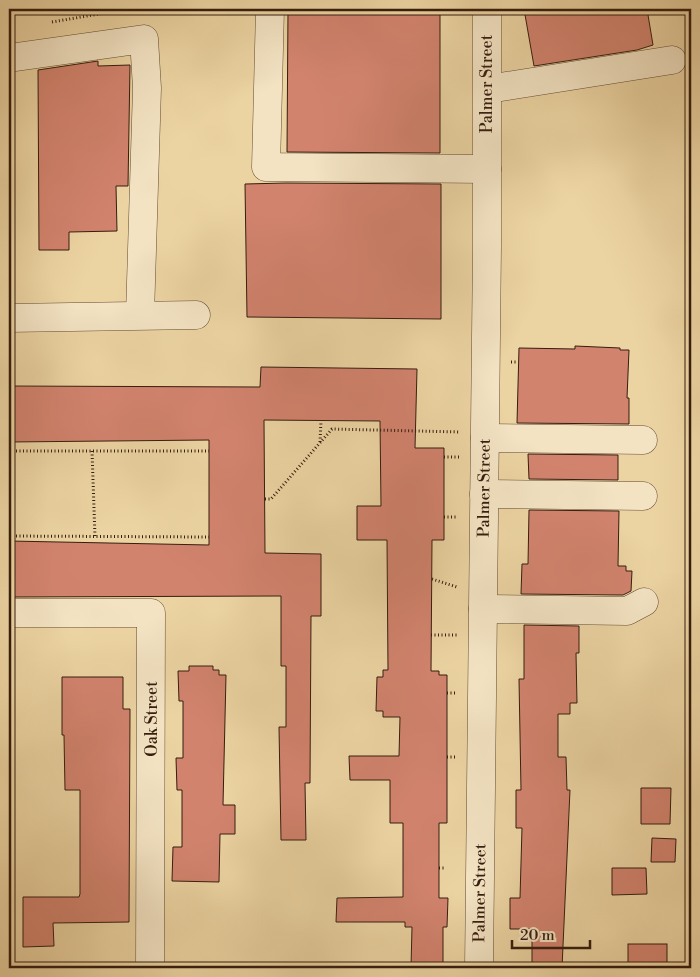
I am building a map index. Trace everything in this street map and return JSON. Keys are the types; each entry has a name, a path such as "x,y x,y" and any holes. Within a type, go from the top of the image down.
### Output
{"street":[{"path":"270,9 266,168 487,169"},
{"name":"Palmer Street","path":"479,968 484,494 476,435 487,169 487,9"},
{"path":"9,58 144,39 147,88 140,315"},
{"path":"488,89 672,60"},
{"path":"9,318 196,315"},
{"path":"476,435 643,440"},
{"path":"484,494 642,496"},
{"path":"483,609 627,611 644,602"},
{"name":"Oak Street","path":"9,613 151,613 150,968"}],"path":[{"path":"46,24 128,9"},
{"path":"320,442 321,421"},
{"path":"264,499 270,499 332,429 476,435"},
{"path":"9,451 209,451"},
{"path":"92,451 95,537"},
{"path":"9,536 209,537"},
{"path":"432,578 461,587"},
{"path":"431,635 466,635"},
{"path":"447,693 453,693"},
{"path":"447,757 454,757"},
{"path":"439,868 444,868"}],"building":[{"path":"288,9 440,9 440,153 287,152"},
{"path":"524,9 647,9 653,45 637,50 534,66"},
{"path":"98,61 98,66 130,65 128,186 116,186 117,231 69,232 69,250 39,250 38,70"},
{"path":"245,184 441,184 441,319 247,317"},
{"path":"575,346 629,350 627,398 629,398 629,424 517,423 519,348 575,349"},
{"path":"261,367 417,369 415,448 444,448 444,540 432,540 431,671 439,671 439,675 447,675 447,823 439,823 439,898 448,898 447,927 443,927 443,967 411,967 412,927 405,927 405,922 336,922 337,898 403,897 403,823 390,823 390,780 350,780 349,756 399,756 400,717 383,717 383,711 376,711 377,677 383,677 383,670 388,670 387,540 357,540 357,506 381,506 380,421 264,420 265,553 321,554 321,616 311,616 310,783 305,783 306,840 281,840 279,727 286,727 286,666 281,666 281,596 9,597 9,541 209,545 209,440 9,442 9,386 260,387"},
{"path":"528,454 618,455 618,480 529,479"},
{"path":"529,510 619,511 618,566 626,566 626,571 632,571 631,591 623,595 521,594 522,564 528,564"},
{"path":"524,625 579,626 579,653 576,653 577,703 570,703 570,714 558,714 558,757 566,757 567,790 570,790 562,968 532,968 532,929 510,929 510,898 520,898 522,828 516,828 516,790 521,790 519,679 524,679"},
{"path":"189,666 213,666 213,670 219,670 219,675 226,675 223,805 235,805 235,834 220,834 219,882 172,881 173,847 182,847 182,790 177,790 176,758 183,758 183,701 179,701 178,671 189,671"},
{"path":"62,677 123,677 123,709 130,709 129,922 53,923 54,946 23,947 23,897 79,897 80,894 80,790 65,790 64,735 62,735"},
{"path":"641,788 671,788 670,824 641,824"},
{"path":"652,838 676,839 675,862 651,862"},
{"path":"612,868 646,868 647,894 612,895"},
{"path":"628,944 667,944 667,968 628,968"}]}
